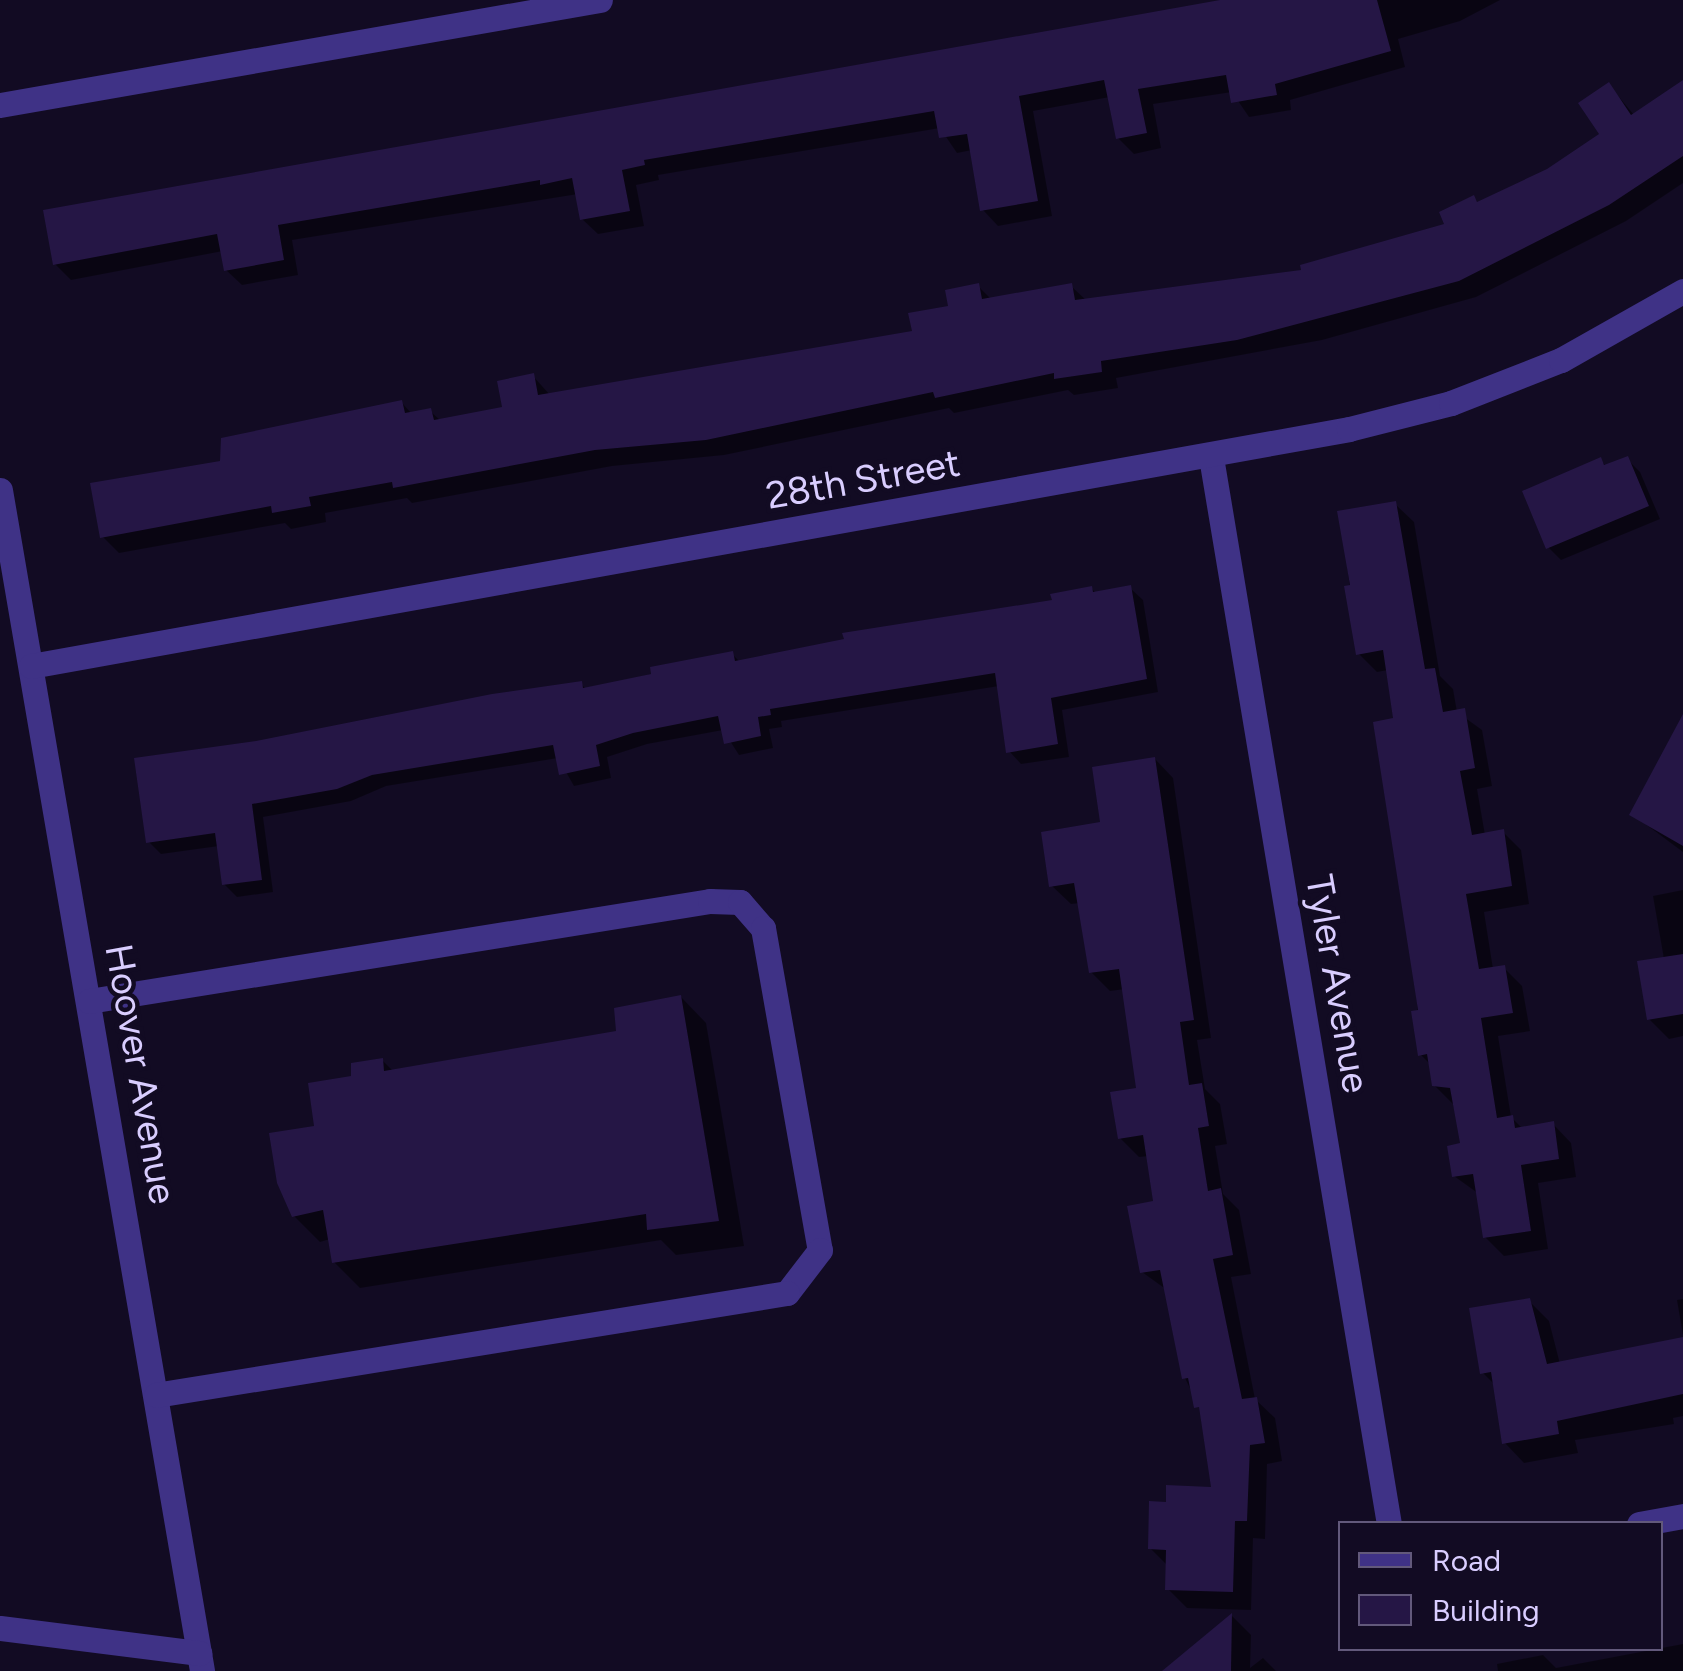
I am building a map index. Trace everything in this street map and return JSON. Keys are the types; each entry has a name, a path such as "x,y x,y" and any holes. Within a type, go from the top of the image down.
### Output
{"street":[{"path":"0,105 600,0"},
{"name":"28th Street","path":"31,666 1211,457 1451,403 1561,360 1683,291"},
{"name":"Tyler Avenue","path":"1211,457 1389,1521"},
{"name":"Hoover Avenue","path":"0,490 200,1662"},
{"path":"89,1000 710,901 740,902 763,928 820,1250 787,1293 156,1394"},
{"path":"1656,1521 1683,1516"},
{"path":"0,1628 200,1662"}],"building":[{"path":"1220,0 1377,0 1391,51 1275,84 1277,95 1231,103 1226,75 1138,89 1147,133 1116,139 1104,80 1019,96 1038,201 980,211 967,134 939,138 934,111 644,160 645,165 622,170 630,211 580,220 572,178 540,185 540,180 278,225 284,260 224,271 217,234 53,265 43,210"},
{"path":"1683,80 1683,156 1609,205 1459,281 1237,340 1101,361 1102,372 1054,379 1054,373 935,398 933,392 706,440 595,450 393,488 392,482 309,497 311,506 272,513 271,506 100,538 90,483 220,461 221,438 402,400 405,413 431,408 434,420 502,407 497,381 534,373 538,395 912,331 908,313 948,306 945,290 979,283 982,299 1072,283 1075,300 1301,270 1300,265 1444,224 1439,212 1474,195 1477,202 1547,169 1599,134 1578,103 1609,82 1631,115"},
{"path":"1628,456 1649,506 1546,549 1522,491 1601,457 1604,465"},
{"path":"1396,501 1425,669 1435,668 1443,712 1465,708 1475,768 1460,771 1472,835 1504,829 1512,886 1466,894 1479,969 1505,965 1513,1013 1481,1018 1497,1118 1513,1115 1515,1128 1554,1121 1559,1159 1521,1165 1531,1231 1483,1238 1473,1174 1452,1177 1447,1146 1460,1143 1450,1088 1432,1086 1427,1054 1418,1056 1411,1011 1418,1010 1373,722 1393,718 1383,650 1356,655 1344,586 1350,585 1337,511"},
{"path":"1131,585 1147,679 1051,698 1058,744 1006,753 995,673 770,709 771,715 758,717 761,736 724,744 718,716 633,733 596,745 600,766 559,775 553,745 372,775 337,789 252,804 262,880 222,885 215,833 146,843 134,758 256,741 492,694 582,681 583,688 651,674 650,667 733,651 735,661 844,639 842,633 1052,600 1050,594 1092,586 1093,592"},
{"path":"1683,714 1683,846 1629,815"},
{"path":"1155,757 1194,1020 1180,1022 1189,1085 1202,1083 1209,1126 1198,1128 1208,1191 1221,1188 1233,1255 1213,1259 1242,1399 1257,1397 1265,1443 1250,1445 1247,1521 1235,1521 1233,1592 1165,1590 1166,1550 1148,1549 1149,1501 1166,1502 1166,1485 1211,1487 1199,1407 1194,1408 1188,1378 1182,1379 1160,1270 1140,1273 1127,1206 1153,1201 1143,1135 1118,1139 1110,1092 1136,1088 1119,969 1089,973 1074,883 1049,887 1041,832 1100,822 1092,767"},
{"path":"1683,954 1683,1014 1647,1020 1637,961"},
{"path":"681,995 719,1221 647,1230 646,1214 332,1263 323,1210 292,1217 277,1183 269,1133 314,1126 308,1083 351,1076 351,1063 383,1058 384,1071 616,1031 614,1008"},
{"path":"1530,1298 1547,1364 1683,1337 1683,1394 1557,1421 1559,1434 1502,1444 1491,1372 1480,1374 1469,1308"},
{"path":"1232,1613 1231,1671 1162,1671"}]}
